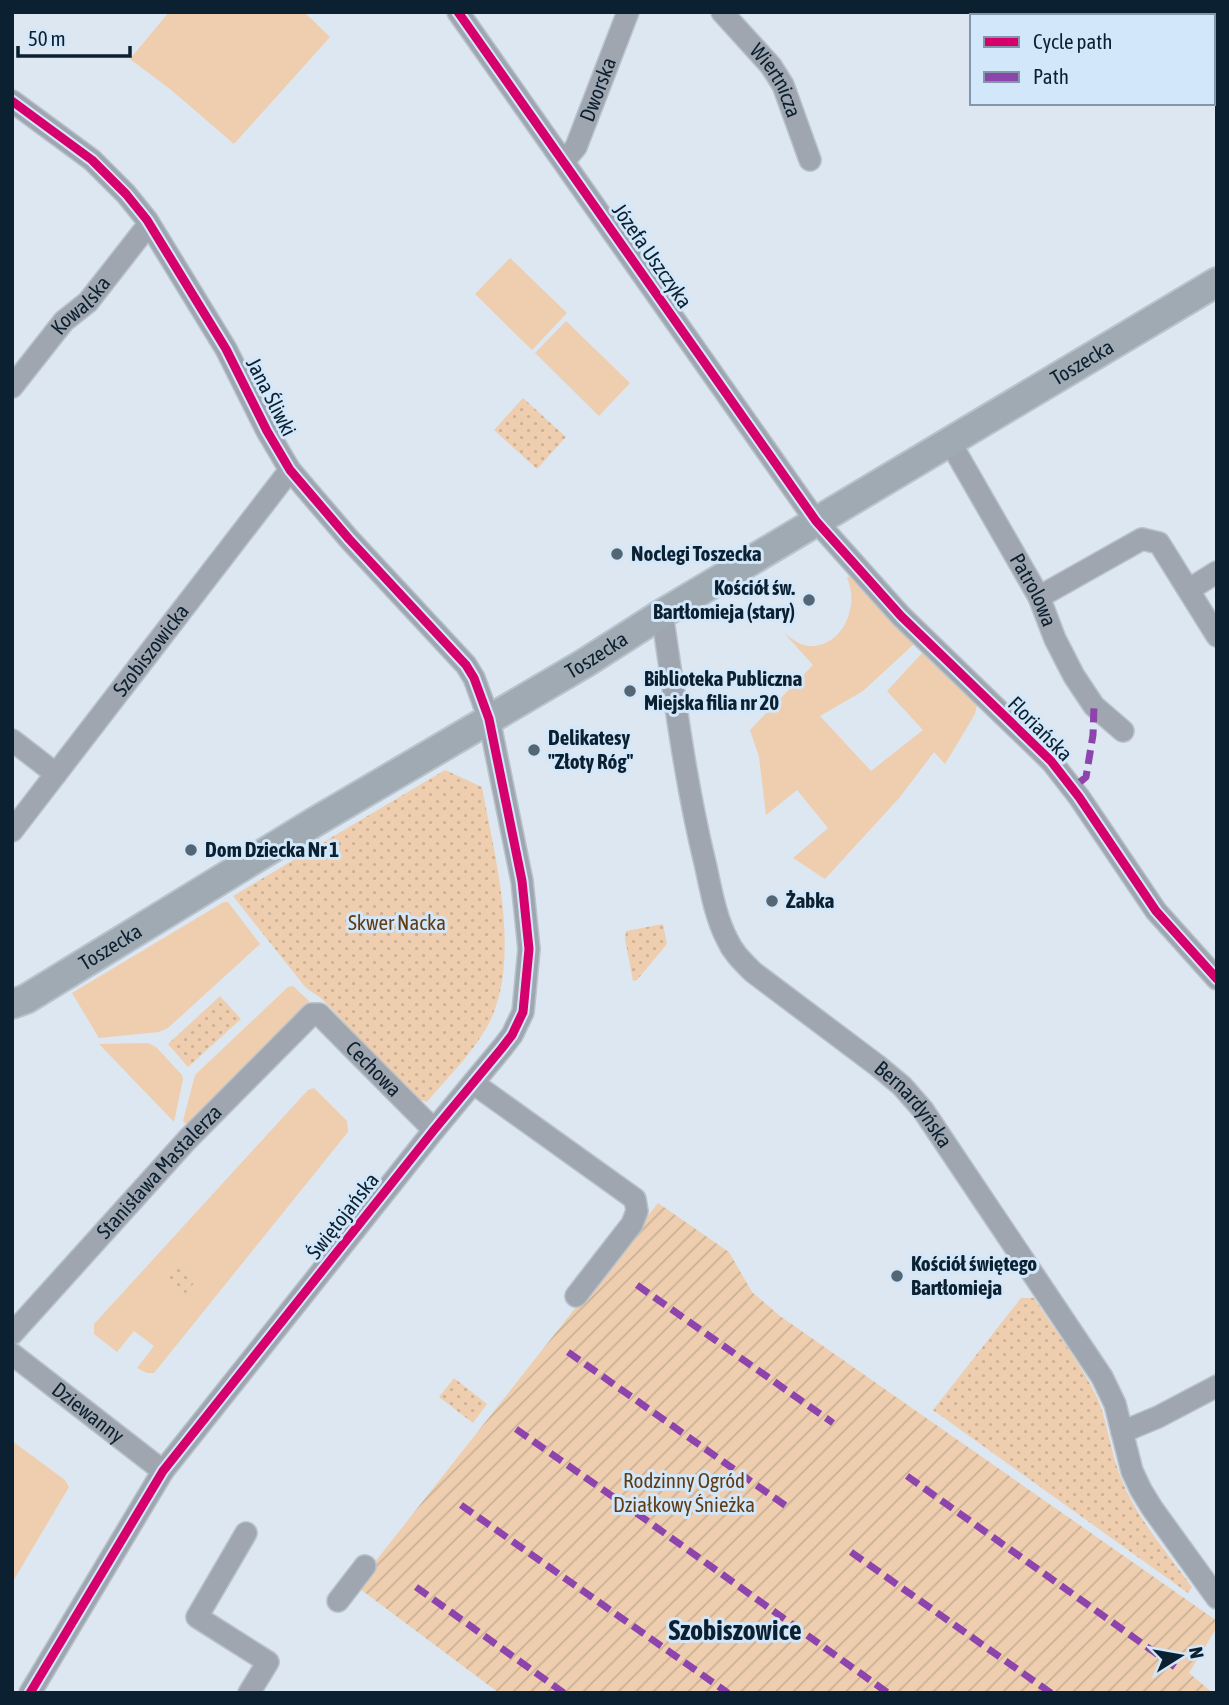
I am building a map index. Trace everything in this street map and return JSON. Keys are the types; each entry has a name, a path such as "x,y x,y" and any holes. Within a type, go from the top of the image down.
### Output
{"main road":[{"name":"Toszecka","path":"12,1004 26,999 86,960 1217,282"}],"street":[{"name":"Józefa Uszczyka","path":"458,12 816,521"},
{"name":"Dworska","path":"564,161 576,147 628,12"},
{"name":"Wiertnicza","path":"722,12 771,66 783,85 810,160"},
{"name":"Jana Śliwki","path":"12,102 92,160 126,194 149,224 226,349 290,470 349,539 466,665 474,678 489,719"},
{"name":"Kowalska","path":"12,387 64,321 88,302 149,224"},
{"name":"Patrolowa","path":"950,442 1039,597 1055,639 1074,676 1094,706 1123,731"},
{"name":"Szobiszowicka","path":"12,831 290,470"},
{"name":"Floriańska","path":"816,521 934,649 990,704 1033,741 1079,797 1156,911 1217,979"},
{"path":"1039,597 1142,539 1159,543 1217,636"},
{"path":"1190,589 1217,572"},
{"name":"Bernardyńska","path":"660,615 701,850 720,926 728,943 739,959 753,972 878,1066 902,1086 923,1110 1102,1377 1115,1404 1132,1471 1141,1490 1217,1598"},
{"name":"Świętojańska","path":"30,1693 163,1471 512,1035 523,1012 529,948 522,881 489,719"},
{"path":"12,740 56,774"},
{"name":"Cechowa","path":"312,1014 319,1014 434,1130"},
{"name":"Stanisława Mastalerza","path":"12,1334 187,1140 312,1014"},
{"path":"473,1083 635,1199 637,1211 632,1224 576,1297"},
{"name":"Dziewanny","path":"12,1354 163,1471"},
{"path":"1122,1432 1217,1386"},
{"path":"246,1533 197,1617 268,1662 249,1693"},
{"path":"338,1601 365,1566"}],"green space":[{"path":"169,12 304,12 330,37 234,144 130,59"},
{"path":"510,258 567,313 532,350 475,294"},
{"path":"566,321 630,383 599,416 535,353"},
{"path":"523,398 566,437 537,469 494,430"},
{"path":"851,575 914,642 863,691 820,716 871,771 923,730 887,691 922,653 977,705 975,714 945,764 934,752 900,797 825,879 793,858 828,828 797,790 766,815 759,757 750,730 813,665 784,633 798,643 808,646 831,640 846,623 850,612 847,578"},
{"name":"Skwer Nacka","path":"445,770 482,787 499,880 505,947 502,979 495,1009 482,1035 427,1102 415,1098 321,998 306,988 233,896"},
{"path":"228,902 260,944 168,1028 159,1032 99,1038 72,993"},
{"path":"663,924 667,944 637,980 633,981 626,931"},
{"path":"293,986 309,1001 308,1008 190,1128 183,1121 195,1075 288,987"},
{"path":"220,996 241,1019 188,1067 168,1044"},
{"path":"148,1043 156,1047 182,1075 174,1122 99,1044"},
{"path":"314,1088 347,1121 348,1132 154,1373 137,1368 154,1346 134,1331 117,1352 94,1334 94,1324 308,1090"},
{"name":"Rodzinny Ogród Działkowy Śnieżka","path":"658,1203 729,1252 752,1292 780,1316 1217,1621 1217,1627 1189,1673 1213,1693 499,1693 356,1586"},
{"path":"177,1267 195,1282 183,1296 165,1282"},
{"path":"1021,1298 1034,1298 1095,1393 1124,1486 1150,1531 1192,1587 1188,1593 933,1410"},
{"path":"454,1378 487,1404 473,1423 439,1397"},
{"path":"12,1441 65,1480 69,1487 12,1583"}],"marked path":[{"path":"1080,782 1086,777 1093,735 1094,706"},
{"path":"637,1285 833,1423"},
{"path":"568,1352 786,1506"},
{"path":"516,1429 888,1693"},
{"path":"907,1476 1178,1669"},
{"path":"461,1505 728,1693"},
{"path":"851,1552 1051,1693"},
{"path":"416,1587 564,1693"}],"cycle path":[{"path":"458,12 816,521 901,616 1051,761 1079,797 1156,911 1217,979"},
{"path":"12,101 92,160 147,220 226,349 290,470 349,539 466,665 474,678 489,719 522,881 529,949 523,1012 512,1035 163,1471 30,1693"}],"place":[{"name":"Noclegi Toszecka","path":"617,554"},
{"name":"Kościół św. Bartłomieja (stary)","path":"809,600"},
{"name":"Biblioteka Publiczna Miejska filia nr 20","path":"630,691"},
{"name":"Delikatesy \"Złoty Róg\"","path":"534,750"},
{"name":"Dom Dziecka Nr 1","path":"191,850"},
{"name":"Żabka","path":"772,901"},
{"name":"Kościół świętego Bartłomieja","path":"897,1276"}],"district":[{"name":"Szobiszowice","path":"735,1630"}]}
